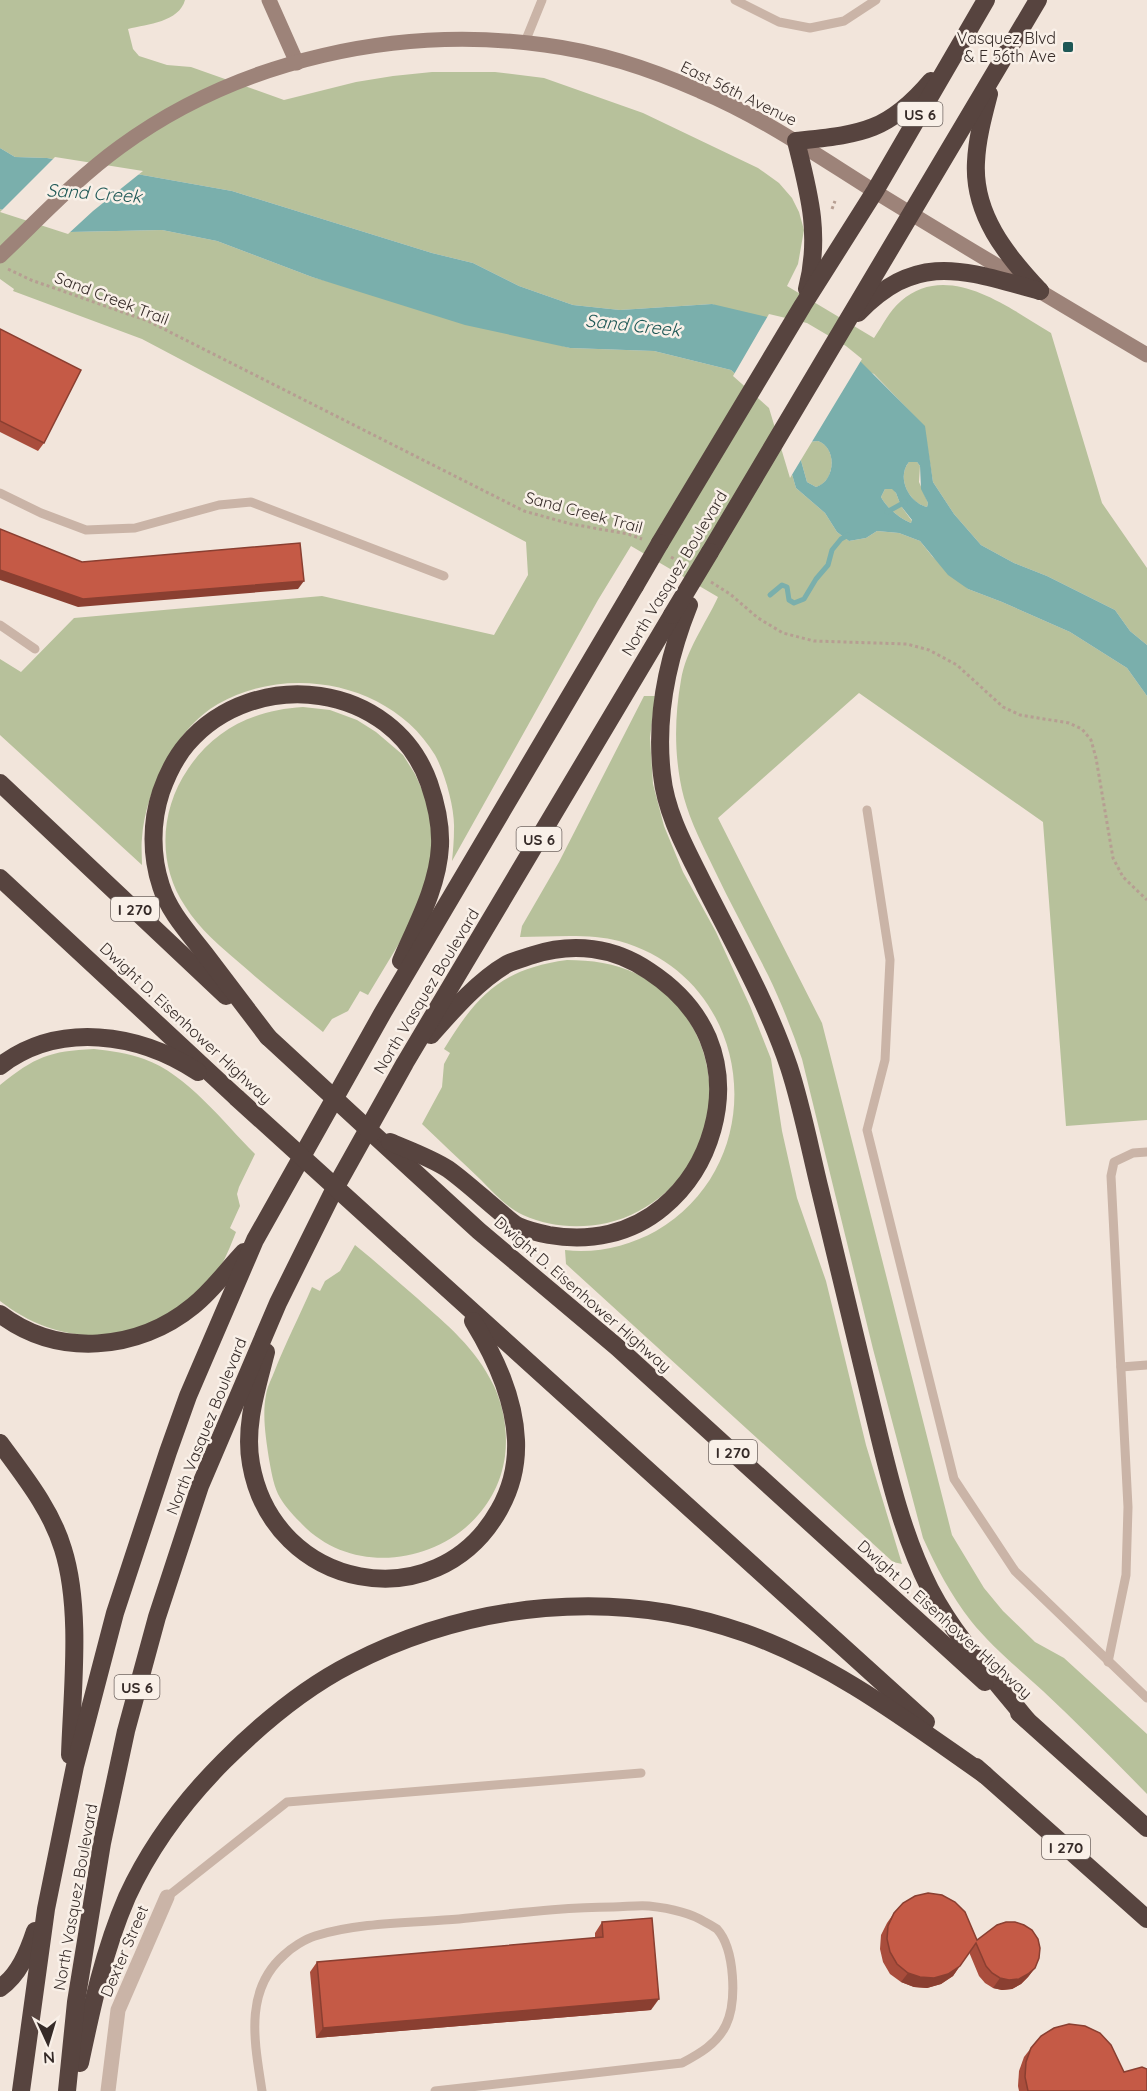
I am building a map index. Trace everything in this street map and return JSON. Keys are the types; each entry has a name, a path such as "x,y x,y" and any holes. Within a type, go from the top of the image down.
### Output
{"highway":[{"name":"North Vasquez Boulevard","path":"21,2091 49,1889 69,1791 115,1613 188,1396 255,1240 381,1014 986,0"},
{"name":"North Vasquez Boulevard","path":"67,2091 76,2002 102,1843 129,1720 160,1607 200,1486 278,1303 334,1190 405,1063 1038,0"},
{"path":"803,304 814,254 814,226 811,202 796,141 855,134 872,129 888,120 909,104 930,83 964,36"},
{"path":"993,77 979,136 976,164 981,203 1004,250 1040,291"},
{"path":"838,334 884,290 899,280 928,271 974,273 1040,291"},
{"path":"710,552 668,665 662,702 662,776 666,796 686,849 755,985 788,1066 878,1431 906,1532 940,1607 953,1627 1027,1720"},
{"path":"268,1037 172,912 160,883 154,850 154,833 158,801 163,787 174,763 187,744 214,721 230,711 275,697 292,695 337,699 353,703 380,717 397,732 414,753 424,769 434,796 440,830 435,877 381,1014"},
{"name":"Dwight D. Eisenhower Highway","path":"0,783 268,1037 479,1231 617,1347 1147,1828"},
{"name":"Dwight D. Eisenhower Highway","path":"0,878 465,1306 1147,1919"},
{"path":"372,1133 447,1168 517,1226 565,1237 600,1236 621,1231 646,1220 674,1198 686,1184 704,1154 710,1138 717,1099 716,1068 708,1038 699,1020 681,996 666,982 637,963 604,951 570,947 548,950 510,963 498,970 467,997 405,1063"},
{"path":"0,1066 21,1052 51,1041 101,1037 140,1044 180,1060 237,1098"},
{"path":"0,1314 27,1330 71,1343 94,1345 138,1337 162,1327 192,1306 255,1240"},
{"path":"278,1303 251,1410 250,1463 262,1503 273,1522 309,1557 354,1576 387,1579 420,1573 450,1560 476,1541 493,1521 505,1498 514,1469 516,1439 502,1376 490,1349 465,1306"},
{"path":"0,1443 44,1506 63,1549 69,1575 73,1630 69,1791"},
{"path":"74,2091 92,2006 109,1945 128,1896 151,1853 179,1813 205,1780 238,1747 281,1710 349,1665 405,1639 452,1623 493,1615 572,1606 615,1606 702,1621 742,1632 819,1665 907,1720 985,1775"},
{"path":"0,1988 14,1976 25,1957 49,1889"}],"main road":[{"path":"269,0 297,63"},
{"name":"East 56th Avenue","path":"0,256 75,184 119,148 174,114 237,83 334,53 401,42 465,39 525,42 603,57 658,74 705,93 796,141 910,213 1147,355"}],"street":[{"name":"Dexter Street","path":"108,2091 118,2010 167,1897"}],"lane":[{"path":"525,42 542,0"},
{"path":"735,0 779,22 810,28 844,21 876,0"},
{"path":"0,493 40,513 86,530 135,528 219,505 251,502 444,576"},
{"path":"0,625 35,649"},
{"path":"867,810 890,960 885,1060 867,1130 954,1479 1015,1571 1147,1698"},
{"path":"1108,1662 1126,1575 1128,1551 1128,1507 1111,1176 1114,1162 1133,1154 1147,1152"},
{"path":"1121,1367 1147,1365"},
{"path":"167,1897 287,1802 641,1773"},
{"path":"262,2091 254,2039 255,2012 264,1978 284,1955 312,1936 355,1928 584,1907 648,1906 680,1911 704,1921 717,1929 729,1951 732,1974 731,2005 727,2025 715,2041 702,2052 682,2063 435,2091"}],"path":[{"path":"835,201 832,209 836,211"},
{"name":"Sand Creek Trail","path":"0,266 31,280 148,321 524,511 571,524 628,534 645,540"},
{"path":"664,552 683,564"},
{"path":"702,576 730,594 758,618 783,633 814,641 907,644 929,650 957,665 1003,707 1020,715 1069,723 1082,729 1091,741 1096,758 1113,858 1124,878 1147,900"}],"green space":[{"path":"0,0 185,0 182,7 170,18 128,29 133,49 139,56 167,65 191,67 284,100 356,82 432,72 495,72 544,78 643,113 758,168 779,183 792,198 804,230 798,264 787,286 874,338 897,305 919,290 938,285 958,287 978,292 997,301 1051,333 1102,503 1147,568 1147,645 1130,631 1115,610 981,545 954,514 933,482 924,426 874,374 712,304 620,310 573,305 519,286 473,263 432,253 232,191 47,158 15,157 0,148"},
{"path":"0,209 70,232 162,230 217,241 312,277 570,348 654,351 731,370 772,406 796,488 825,513 837,532 849,541 866,538 877,531 899,533 920,541 932,556 968,589 1070,632 1127,668 1147,696 1147,1120 1066,1126 1043,822 859,693 718,818 822,1023 952,1535 984,1588 1003,1611 1035,1642 1064,1658 1147,1734 1147,1794 979,1631 950,1591 923,1538 873,1349 802,1059 773,985 698,834 681,784 676,739 677,710 683,669 691,648 718,597 631,546 598,600 452,861 454,821 449,791 435,755 416,730 393,711 366,696 337,687 307,683 276,685 246,691 218,704 189,728 165,762 149,801 142,838 142,865 0,735 0,659 21,672 74,618 322,596 494,635 528,575 526,542 142,339 13,291 14,289 0,279"},
{"path":"818,441 829,450 832,465 827,479 816,487 807,482 800,457 808,442"},
{"path":"909,462 917,462 920,466 919,482 928,503 927,507 915,500 906,489 904,475"},
{"path":"885,489 893,489 901,506 912,521 911,523 894,512 884,501 881,497"},
{"path":"644,696 655,696 650,738 653,784 664,826 683,872 716,932 750,1006 771,1059 782,1131 797,1198 826,1281 866,1445 902,1564 893,1562 566,1264 565,1250 600,1250 635,1241 656,1231 694,1200 720,1161 733,1118 733,1074 722,1031 699,992 664,961 619,941 608,939 583,936 520,937 522,926 559,862"},
{"path":"303,707 330,710 357,720 376,732 403,755 415,774 429,805 434,856 412,922 368,995 360,991 348,1011 332,1019 323,1032 226,952 197,923 176,890 166,855 167,819 172,802 188,769 211,742 224,732 253,717"},
{"path":"567,960 620,967 637,974 665,993 686,1017 701,1045 708,1076 709,1107 702,1138 688,1167 666,1192 646,1207 615,1221 585,1226 554,1224 517,1212 500,1199 422,1124 442,1087 444,1064 450,1053 444,1049 480,999 508,978 525,970"},
{"path":"94,1049 119,1052 160,1066 190,1087 255,1154 237,1194 240,1206 230,1228 236,1232 224,1261 209,1282 175,1309 153,1321 131,1330 86,1335 64,1332 42,1325 0,1301 0,1085 43,1057"},
{"path":"355,1245 439,1318 469,1348 487,1372 494,1386 504,1421 505,1456 495,1489 477,1517 452,1538 422,1552 390,1558 358,1555 327,1543 300,1522 276,1490 266,1435 264,1411 267,1389 312,1287 320,1291 325,1281 340,1271"}],"water":[{"name":"Sand Creek","path":"0,148 15,157 47,158 232,191 432,253 473,263 519,286 573,305 620,310 712,304 806,326 860,361 925,426 933,482 954,514 981,545 1115,610 1130,631 1147,645 1147,696 1127,668 1070,632 968,589 948,575 920,541 899,533 877,531 866,538 849,541 837,532 825,513 796,488 772,406 731,370 654,351 570,348 465,325 312,277 217,241 162,230 70,232 0,209","holes":["818,441 829,450 832,465 827,479 816,487 807,482 800,457 808,442","909,462 917,462 920,466 921,489 928,503 927,507 915,500 906,489 905,468","885,489 892,489 912,520 911,523 894,512 881,497"]}],"pier":[{"path":"55,157 143,171 68,234 0,212"},
{"path":"769,314 807,323 846,346 862,359 790,478 769,408 733,376"}],"building":[{"path":"0,329 81,370 44,443 0,421"},
{"path":"0,529 82,562 300,543 304,581 83,599 0,570"},
{"path":"928,1893 942,1895 955,1902 965,1912 977,1940 997,1925 1006,1922 1015,1922 1032,1930 1038,1939 1040,1948 1035,1968 1019,1979 1000,1978 986,1966 976,1943 960,1966 948,1974 934,1978 908,1973 897,1964 890,1952 887,1939 888,1926 894,1913 903,1903 915,1896"},
{"path":"652,1918 659,1999 323,2028 317,1962 603,1937 602,1922"},
{"path":"1069,2024 1085,2026 1100,2033 1111,2045 1124,2072 1142,2067 1147,2069 1147,2091 1028,2091 1025,2077 1026,2062 1031,2048 1041,2036 1054,2028"}],"waterway":[{"path":"887,512 905,502"},
{"path":"770,595 782,585 787,587 789,600 794,603 804,599 828,565 832,550 841,539 848,535"}],"place":[{"name":"Vasquez Blvd & E 56th Ave","path":"1068,47"}]}
